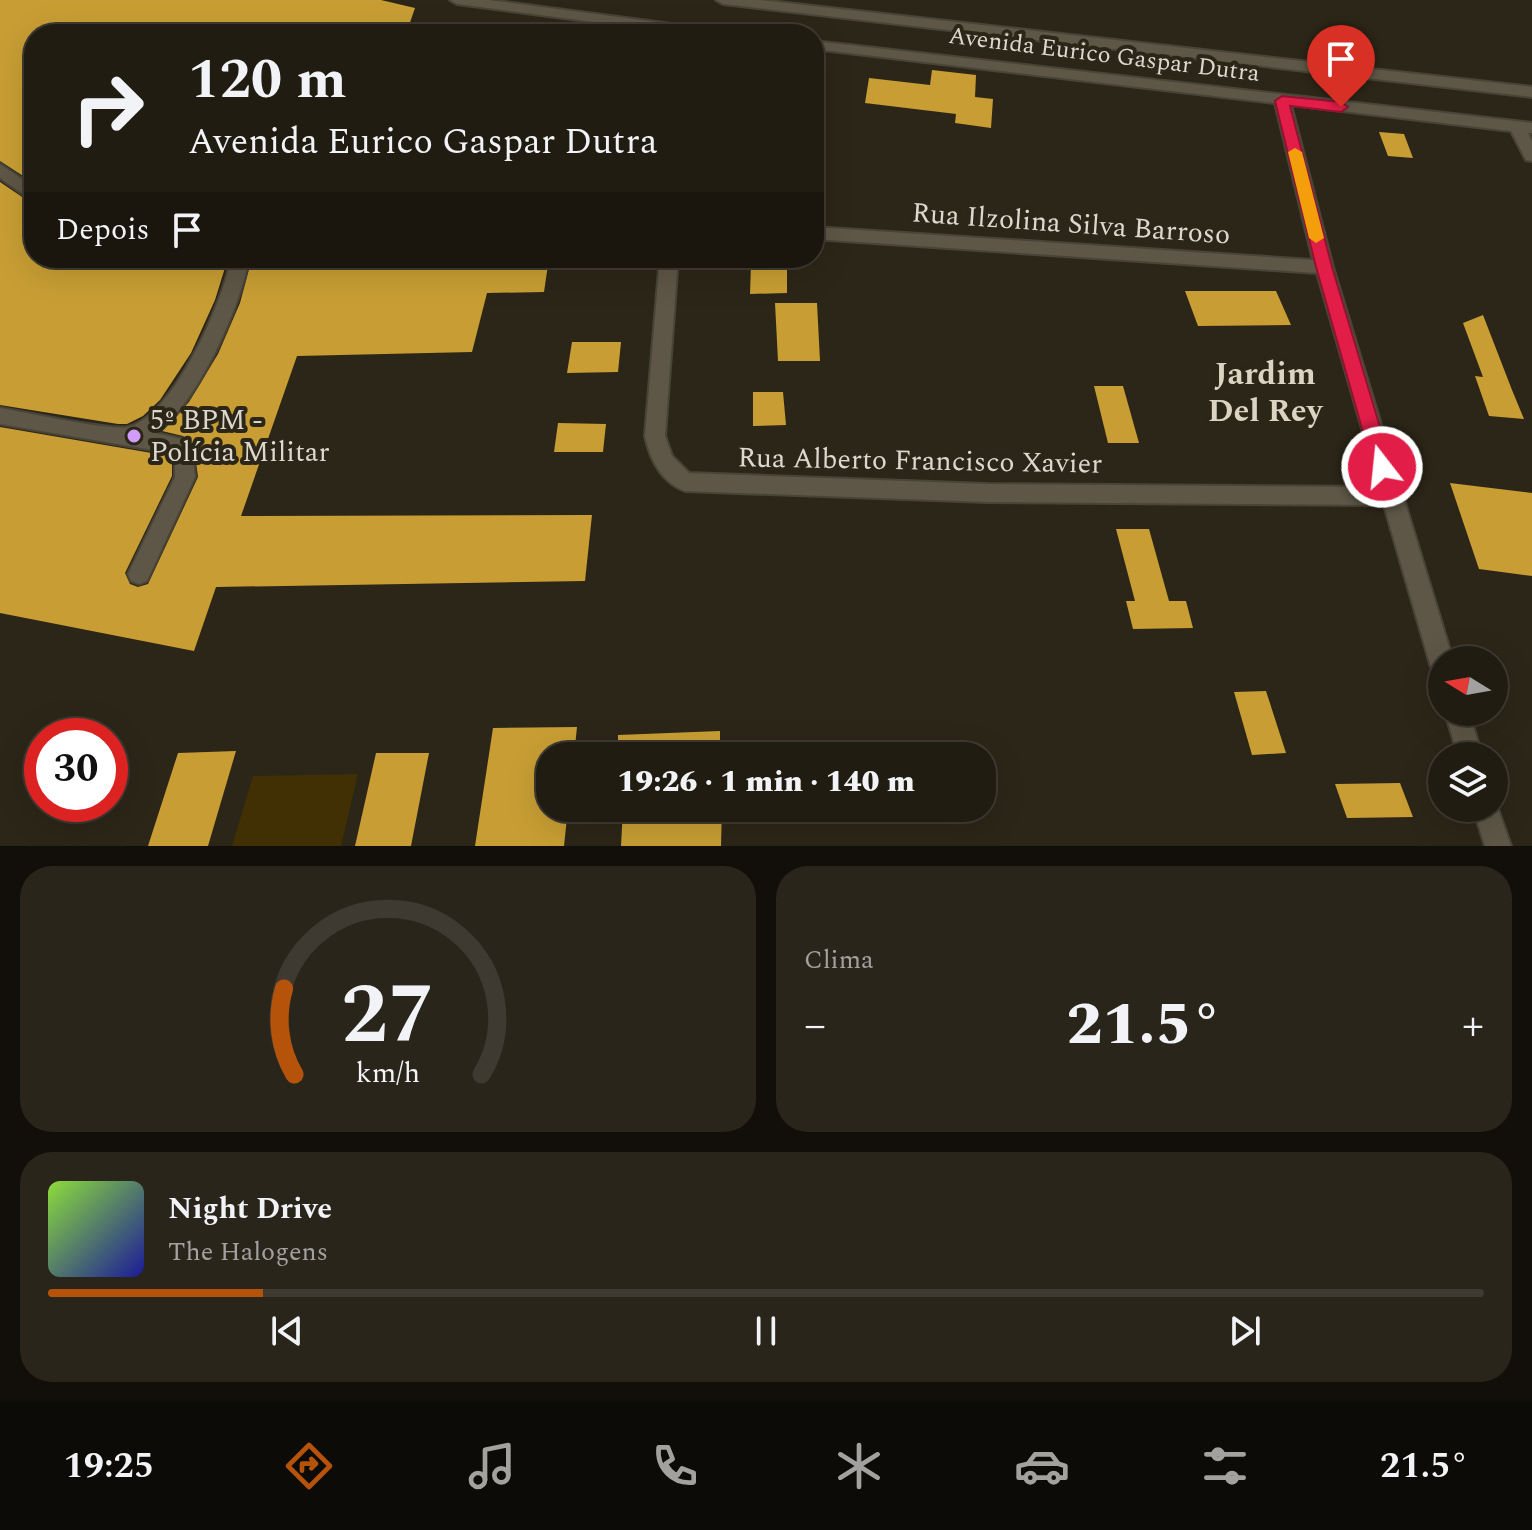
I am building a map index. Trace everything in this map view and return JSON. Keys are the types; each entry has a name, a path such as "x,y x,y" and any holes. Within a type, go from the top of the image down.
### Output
{"street":[{"path":"457,0 626,24"},
{"name":"Avenida Eurico Gaspar Dutra","path":"723,0 1532,92"},
{"name":"Avenida Eurico Gaspar Dutra","path":"824,46 1525,127"},
{"path":"1282,101 1324,267 1436,646"},
{"path":"1525,127 1532,156"},
{"path":"0,170 24,188"},
{"name":"Rua Ilzolina Silva Barroso","path":"824,234 1324,267"},
{"path":"126,436 141,432 158,420 178,397 218,323 237,268"},
{"name":"Rua Alberto Francisco Xavier","path":"668,268 655,436 659,457 667,470 685,482 987,493 1390,496"},
{"path":"0,416 175,445 185,454 185,477 139,574"},
{"path":"1490,822 1498,846"}],"shaded area":[{"path":"358,774 341,846 232,846 253,776"}],"building":[{"path":"0,0 381,0 415,8 409,24 24,24 24,177 0,161"},
{"path":"932,70 976,75 975,97 993,99 991,128 955,123 956,114 865,103 869,78 930,85"},
{"path":"1379,132 1404,134 1413,158 1388,156"},
{"path":"0,182 24,198 24,268 225,268 215,300 191,353 160,400 143,416 127,424 118,424 0,405"},
{"path":"249,268 548,268 544,292 487,293 472,352 297,356 241,516 592,515 585,581 216,587 194,651 0,613 0,427 169,456 172,459 172,476 125,573 130,584 138,587 148,584 198,477 194,446 183,436 162,431 189,402 218,354 240,303"},
{"path":"751,268 787,268 787,293 750,294"},
{"path":"1185,291 1276,291 1291,325 1198,326"},
{"path":"775,303 817,303 820,361 778,361"},
{"path":"1483,315 1524,419 1489,416 1475,376 1483,377 1463,323"},
{"path":"572,342 621,342 618,372 567,373"},
{"path":"1094,386 1123,386 1139,443 1108,443"},
{"path":"753,392 783,392 786,425 753,426"},
{"path":"558,423 606,424 603,452 554,452"},
{"path":"1450,483 1532,493 1532,576 1479,569"},
{"path":"1116,529 1149,529 1169,601 1186,601 1193,628 1133,629 1126,601 1135,601"},
{"path":"1266,691 1286,753 1252,755 1234,692"},
{"path":"577,727 575,742 536,742 536,822 567,822 564,846 475,846 493,728"},
{"path":"720,731 720,742 618,742 618,735"},
{"path":"236,751 208,846 148,846 178,753"},
{"path":"376,753 429,753 411,846 355,846"},
{"path":"1400,783 1413,817 1347,818 1335,784"},
{"path":"622,822 722,822 721,846 621,846"}],"slow traffic":[{"path":"1295,152 1316,238"}],"place":[{"name":"5º BPM - Polícia Militar","path":"134,436"}],"district":[{"name":"Jardim Del Rey","path":"1265,392"}],"route":[{"path":"1341,107 1282,101 1324,267 1382,467"}]}
